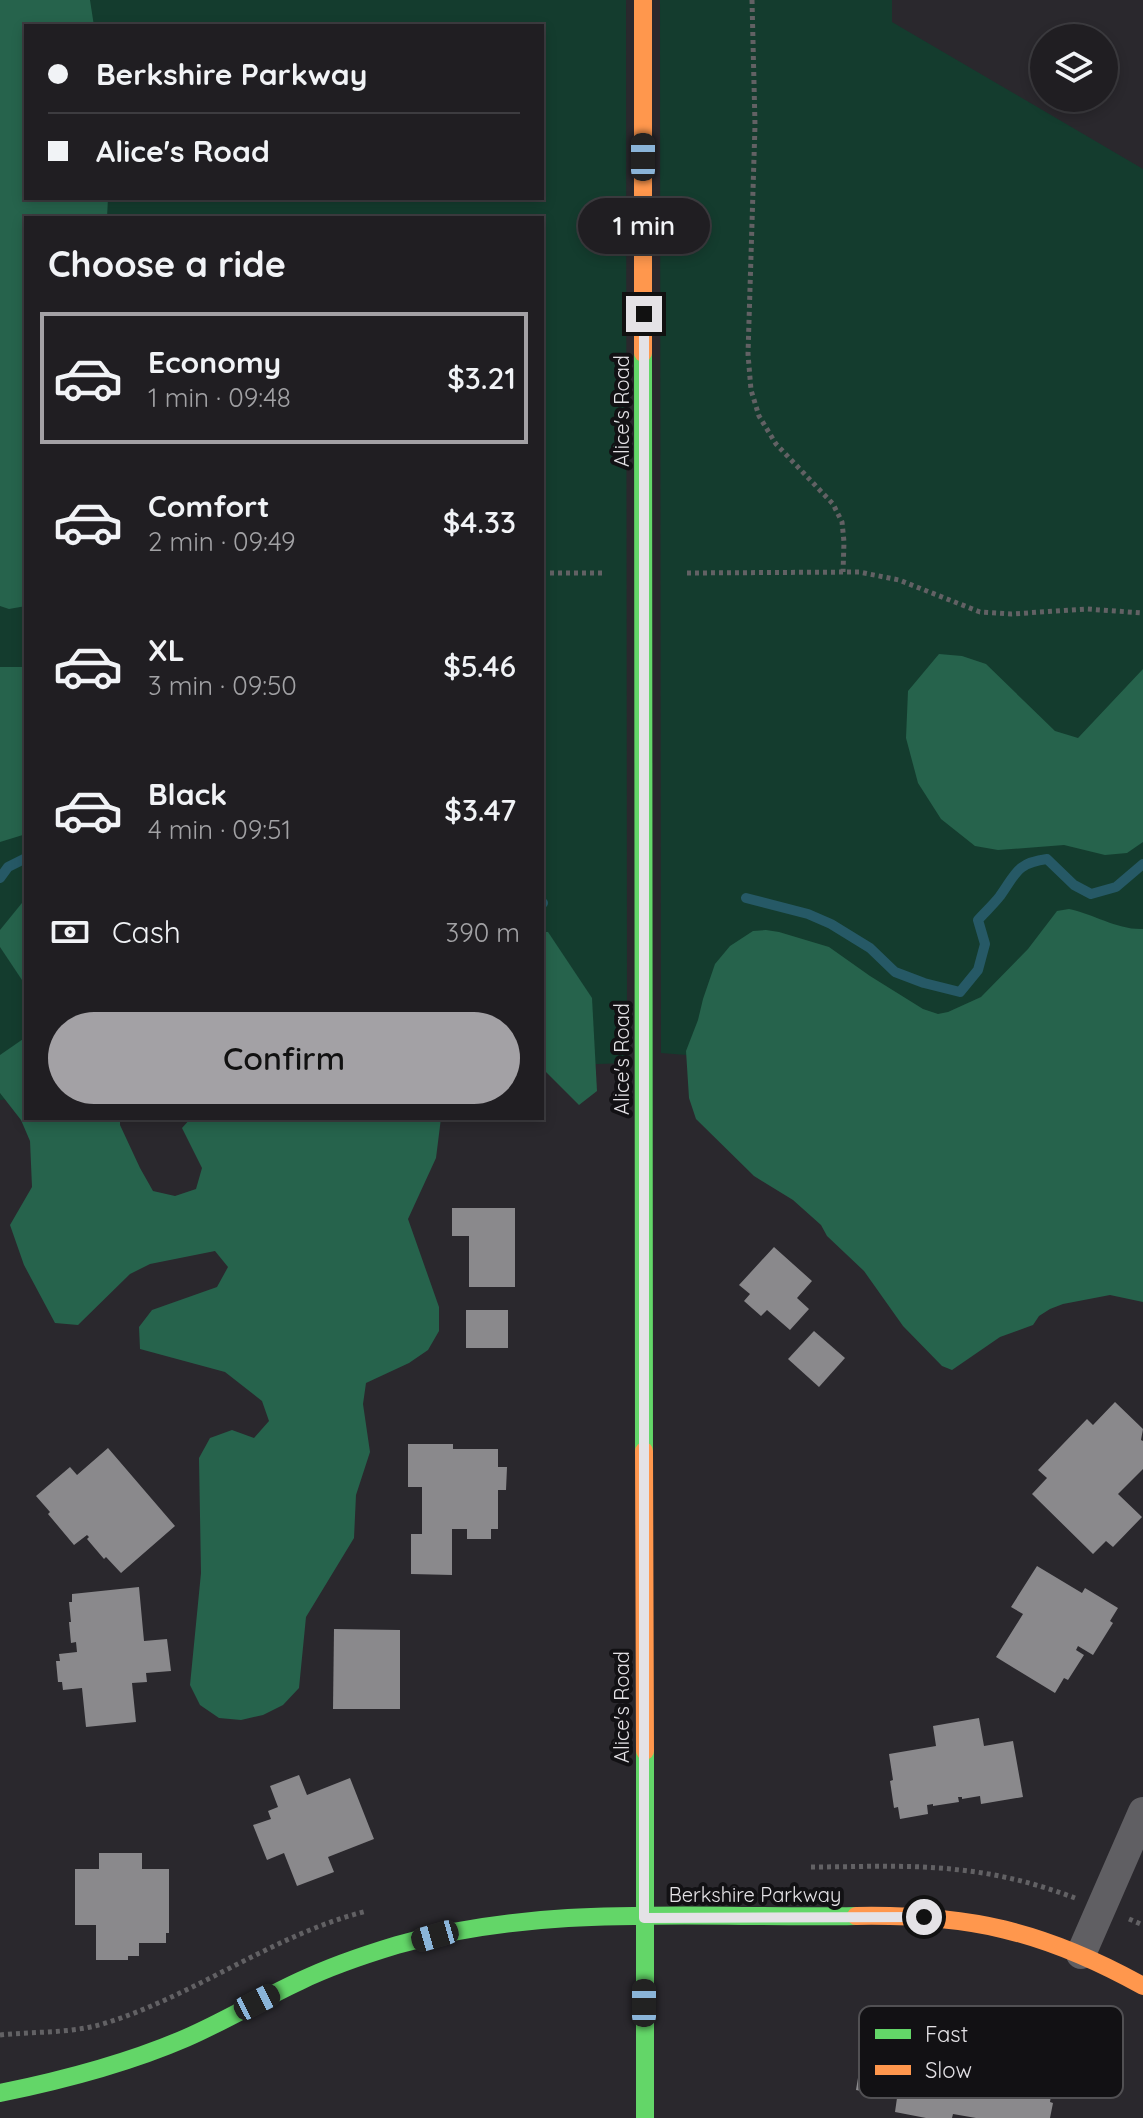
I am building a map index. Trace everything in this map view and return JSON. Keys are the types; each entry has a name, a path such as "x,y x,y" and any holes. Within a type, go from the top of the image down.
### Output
{"main road":[{"name":"Alice's Road","path":"643,0 645,2118"},
{"name":"Berkshire Parkway","path":"0,2093 39,2086 131,2060 206,2029 333,1967 435,1936 499,1924 565,1919 924,1917 984,1924 1049,1940 1113,1968 1143,1986"}],"street":[{"path":"1081,1954 1143,1812"}],"path":[{"path":"752,0 755,125 748,354 751,390 759,416 776,444 833,504 842,522 843,572"},
{"path":"687,573 859,572 899,580 980,612 1011,614 1087,609 1143,613"},
{"path":"544,573 603,573"},
{"path":"0,2035 77,2030 107,2023 152,2007 269,1947 309,1930 375,1909"}],"green space":[{"path":"0,0 626,0 627,1063 544,1066 544,216 24,216 24,1097 0,1100"},
{"path":"0,0 90,0 94,24 24,24 24,200 108,200 107,216 24,216 24,606 9,609 0,606"},
{"path":"660,0 892,0 892,22 1030,103 1030,112 1046,112 1143,169 1143,1166 712,1057 661,1053"},
{"path":"939,654 962,656 986,664 1055,731 1078,738 1143,669 1143,842 1127,853 1105,855 1064,845 998,850 975,846 941,819 918,783 906,738 908,691"},
{"path":"0,667 24,667 24,835 0,842"},
{"path":"24,900 24,983 0,947 0,930"},
{"path":"1069,909 1124,927 1143,929 1143,1302 1110,1295 1063,1304 1039,1316 1033,1325 1000,1337 952,1370 942,1366 903,1326 864,1271 827,1236 821,1225 793,1200 754,1176 696,1119 689,1098 686,1051 715,964 730,946 753,931 779,932 829,947 923,1009 938,1014 981,997 1028,949 1057,911"},
{"path":"544,932 548,932 592,998 597,1091 579,1105 544,1070"},
{"path":"24,1038 24,1120 120,1120 153,1191 175,1196 196,1189 202,1168 182,1128 189,1120 441,1120 436,1158 408,1219 439,1307 439,1331 428,1350 409,1363 366,1383 363,1404 370,1452 356,1495 354,1538 306,1617 299,1688 283,1705 263,1715 241,1720 219,1718 200,1705 190,1685 201,1573 199,1458 210,1438 232,1430 254,1438 269,1421 262,1401 225,1372 140,1349 139,1327 152,1310 217,1287 228,1267 215,1251 150,1264 130,1274 78,1325 55,1323 24,1265 10,1225 32,1187 30,1141 21,1120 0,1093 0,1055"}],"building":[{"path":"452,1208 515,1208 515,1287 469,1287 469,1236 452,1236"},
{"path":"774,1247 812,1281 797,1298 809,1309 790,1330 767,1310 761,1316 744,1301 750,1294 739,1285"},
{"path":"466,1310 508,1310 508,1348 466,1348"},
{"path":"814,1331 845,1358 819,1387 788,1359"},
{"path":"1115,1402 1143,1429 1143,1469 1118,1494 1142,1517 1113,1547 1106,1541 1093,1554 1032,1494 1047,1478 1038,1470 1087,1419 1093,1425"},
{"path":"408,1444 453,1444 453,1449 498,1449 498,1467 507,1467 506,1490 498,1490 498,1529 491,1529 491,1539 467,1539 467,1529 452,1529 452,1575 411,1574 411,1534 422,1534 422,1487 408,1487"},
{"path":"108,1448 175,1526 121,1573 106,1557 104,1559 87,1535 74,1545 36,1496 70,1467 77,1475"},
{"path":"1037,1566 1082,1593 1085,1588 1118,1608 1110,1621 1113,1623 1093,1655 1078,1646 1076,1650 1084,1655 1068,1680 1064,1678 1055,1693 996,1657 1023,1614 1011,1607"},
{"path":"139,1587 144,1641 167,1639 171,1671 146,1673 147,1682 132,1683 136,1722 86,1727 82,1688 63,1690 62,1682 58,1682 56,1661 60,1661 59,1654 77,1652 76,1642 71,1643 69,1622 72,1594"},
{"path":"334,1629 400,1630 400,1709 333,1709"},
{"path":"979,1718 984,1746 1013,1741 1023,1797 981,1804 980,1796 958,1797 959,1802 927,1805 928,1814 900,1819 898,1807 894,1808 889,1754 936,1746 933,1726"},
{"path":"299,1775 307,1795 350,1778 374,1839 328,1857 334,1872 297,1886 284,1853 267,1860 253,1825 271,1819 268,1811 278,1807 270,1786"},
{"path":"99,1853 142,1853 142,1869 169,1869 169,1933 166,1933 166,1943 139,1943 139,1956 128,1956 128,1960 96,1960 96,1925 75,1925 75,1869 99,1869"},
{"path":"897,2098 1051,2098 1053,2103 1050,2118 976,2118 953,2114 952,2118 926,2118 895,2112"}],"waterway":[{"path":"0,878 8,867 24,859"},
{"path":"746,898 808,914 831,924 870,948 895,972 960,992 978,970 985,944 978,920 1023,867 1047,859 1074,885 1091,894 1116,887 1143,864"}],"traffic: fast":[{"path":"643,353 644,1451"},
{"path":"645,1751 645,2118"},
{"path":"0,2093 71,2077 141,2056 336,1966 397,1945 453,1932 567,1918 856,1916"}],"traffic: slow":[{"path":"643,0 643,353"},
{"path":"644,1451 645,1751"},
{"path":"856,1916 935,1918 1005,1930 1072,1952 1143,1986"}],"route":[{"path":"644,314 644,1918 924,1917"}]}
